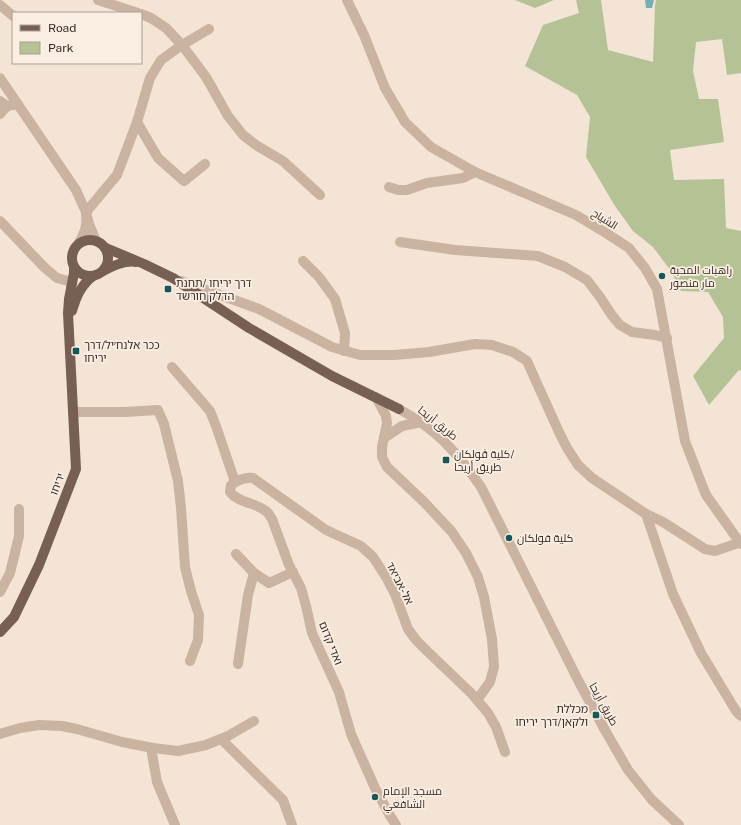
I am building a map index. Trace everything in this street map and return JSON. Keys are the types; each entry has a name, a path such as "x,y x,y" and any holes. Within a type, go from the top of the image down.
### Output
{"main road":[{"path":"144,264 132,262 120,264 99,274 87,276 82,275 74,268 72,263 72,252 79,243 84,240 96,240 106,248 144,264 173,278"},
{"path":"104,271 108,260 106,248"},
{"name":"יריחו","path":"0,632 14,617 39,565 76,469 69,329 69,299 74,268"},
{"name":"יריחו","path":"69,329 71,315 76,299 86,281 93,276"},
{"name":"طريق أريحا","path":"173,278 256,332 332,376 399,409"}],"street":[{"path":"98,0 135,12"},
{"name":"الشياح","path":"347,0 364,35 385,88 405,122 431,147 475,172 576,215 630,248 645,268 657,289 685,441 706,495 741,543"},
{"path":"0,5 12,15"},
{"path":"142,14 151,18 166,28 182,45 206,77 228,116 243,135 256,145 283,161 320,195"},
{"path":"79,243 87,225 86,212 117,174 137,122 150,78 161,60 182,45 209,29"},
{"path":"0,78 76,190 96,240"},
{"path":"0,114 3,103 18,104"},
{"path":"137,122 158,158 184,181 206,164"},
{"path":"389,186 398,190 407,190 427,183 463,178 475,172"},
{"path":"0,221 45,268 57,278 72,282"},
{"path":"400,242 455,250 538,256 565,267 587,280 620,325 632,332 667,338"},
{"path":"303,261 319,277 335,299 345,333 344,351"},
{"path":"173,278 259,309 332,347 360,355 394,355 429,352 475,344 492,345 513,352 527,361 566,448 578,465 592,478 646,514 663,522 705,549 715,551 741,543"},
{"name":"ואדי קדום","path":"172,367 210,411 216,426 233,484 230,492 234,496 268,513 272,519 280,544 301,588 312,633 339,692 352,734 375,788 396,825"},
{"path":"376,398 386,416 387,423 382,447 382,457 387,468 424,502 452,532 466,552 478,577 484,597 492,639 494,667 490,682 477,700"},
{"name":"طريق أريحا","path":"399,409 421,422 455,452 481,487 579,682 628,770 652,800 679,825"},
{"path":"73,412 125,412 158,410 164,424 178,481 185,567 191,592 199,615 198,640 190,661"},
{"path":"384,438 402,426 421,422"},
{"name":"אל-אביאד","path":"233,484 247,477 253,478 326,530 360,546 373,557 395,594 408,629 416,640 477,700 496,727 505,752"},
{"path":"0,592 10,573 19,536 19,509"},
{"path":"646,514 673,594 702,653 736,711 741,716"},
{"path":"236,554 254,573 269,583 293,572"},
{"path":"238,664 248,595 254,573"},
{"path":"0,734 20,728 39,725 62,726 122,742 151,748 178,751 206,745 221,739 254,721"},
{"path":"221,739 283,800 292,825"},
{"path":"151,748 157,782 175,825"}],"green space":[{"path":"515,0 554,0 535,8"},
{"path":"576,0 601,0 608,50 653,62 656,0 741,0 741,73 727,75 722,39 696,42 693,71 699,99 718,99 724,142 670,150 674,180 724,179 726,228 741,231 741,371 739,370 709,405 693,376 724,338 723,317 708,292 681,291 671,271 653,247 633,231 615,206 586,157 590,117 577,95 525,66 543,25 579,13"}],"water":[{"path":"645,0 654,0 652,8 646,8"}],"place":[{"name":"راهبات المحبة مار منصور","path":"662,276"},
{"name":"דרך יריחו /תחנת הדלק חורשד","path":"168,289"},
{"name":"ככר אלנח׳יל/דרך יריחו","path":"76,351"},
{"name":"كلية ڤولكان/ طريق أريحا","path":"446,460"},
{"name":"كلية فولكان","path":"509,538"},
{"name":"מכללת ולקאן/דרך יריחו","path":"596,715"},
{"name":"مسجد الإمام الشافعي","path":"375,797"}]}
